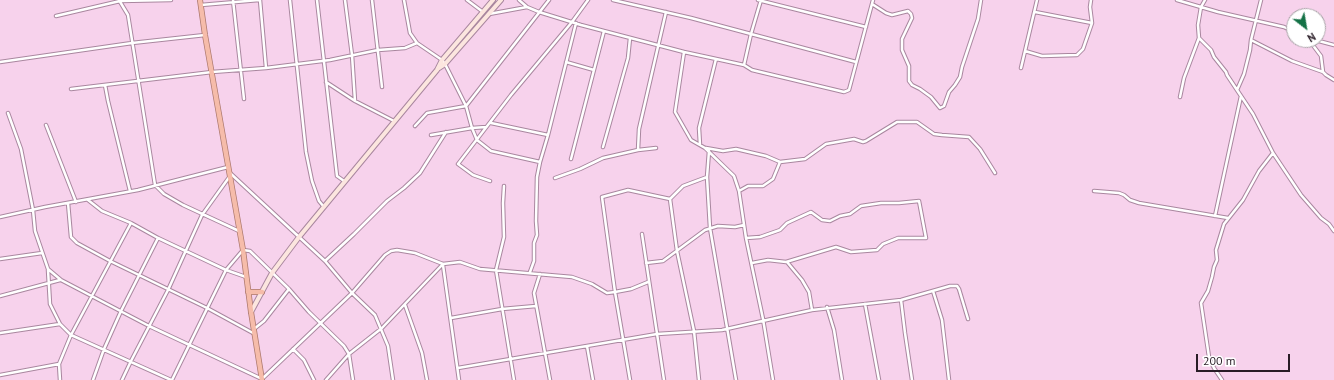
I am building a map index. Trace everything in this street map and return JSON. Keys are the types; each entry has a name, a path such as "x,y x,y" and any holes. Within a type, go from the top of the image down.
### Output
{"highway":[{"path":"201,3 205,35 240,231 262,380"},
{"path":"248,292 262,292"}],"main road":[{"path":"251,312 272,273 299,237 493,0"},
{"path":"443,62 488,15 500,0"}],"street":[{"path":"56,16 120,1 171,0"},
{"path":"201,3 260,0 266,68"},
{"path":"290,0 307,157 312,181 319,201 324,207"},
{"path":"317,0 337,176 344,181"},
{"path":"345,0 352,55 355,100"},
{"path":"372,0 382,87"},
{"path":"404,0 410,33 417,43 443,62 466,106 477,140 491,151 540,162"},
{"path":"467,0 483,12"},
{"path":"519,0 527,7 539,12 572,22 658,46 744,65 752,70 844,92 849,90 873,0"},
{"path":"415,126 427,113 466,106 549,0"},
{"path":"490,181 473,175 458,164 511,95 572,22 588,0"},
{"path":"613,0 666,12 856,62"},
{"path":"744,65 760,0 866,27"},
{"path":"872,4 892,15 908,11 911,14 912,18 902,39 902,50 909,66 909,81 912,85 920,88 931,97 940,108 944,106 948,92 955,86 960,77 978,19 981,0"},
{"path":"1021,68 1037,0"},
{"path":"1025,51 1042,56 1077,55 1083,49 1092,22 1090,7 1091,0"},
{"path":"1177,0 1286,28"},
{"path":"1180,97 1184,78 1199,38 1198,25 1201,7 1204,0"},
{"path":"1237,90 1244,74 1261,0"},
{"path":"120,1 128,15 156,185 164,194 202,215 240,231"},
{"path":"233,1 244,99"},
{"path":"488,15 527,7"},
{"path":"638,150 639,130 666,12"},
{"path":"1035,12 1092,22"},
{"path":"530,272 534,261 534,243 537,235 537,178 576,23"},
{"path":"571,159 604,31"},
{"path":"0,62 132,43 205,35"},
{"path":"603,147 628,58 630,38"},
{"path":"1199,38 1211,50 1214,57 1223,67 1253,114 1273,153 1301,195 1334,231"},
{"path":"1251,40 1292,61 1323,72 1334,80"},
{"path":"71,89 212,72 266,68 323,61 378,50 405,48 417,43"},
{"path":"1315,48 1321,56 1323,72"},
{"path":"684,52 675,112 691,140 709,150 734,176 739,190 746,238 764,319 773,380"},
{"path":"700,145 699,128 716,59"},
{"path":"566,62 594,70"},
{"path":"326,82 394,121"},
{"path":"105,85 130,192"},
{"path":"1215,216 1241,96"},
{"path":"8,113 21,149 33,210 35,231 48,269 50,304 60,324 71,335 172,380 226,270 243,250 250,251 344,346 349,354 353,380"},
{"path":"709,150 723,151 736,149 766,156 780,162 805,159 826,144 854,140 863,142 897,122 917,122 934,134 969,137 980,149 995,174"},
{"path":"491,123 548,135"},
{"path":"46,125 76,202"},
{"path":"431,135 487,127"},
{"path":"325,261 387,201 420,173 446,132"},
{"path":"555,178 580,169 603,158 638,150 656,148"},
{"path":"709,150 707,176 710,228 736,380"},
{"path":"1222,380 1209,357 1201,303 1208,291 1217,260 1216,250 1224,224 1243,200 1259,171 1273,153"},
{"path":"739,190 748,186 763,186 773,179 780,162"},
{"path":"0,217 130,192 228,166"},
{"path":"122,380 168,290 202,215 230,174 325,261 352,293 375,315 382,328 388,346 393,380"},
{"path":"670,199 683,186 707,176"},
{"path":"504,186 504,237 496,270 514,380"},
{"path":"630,380 615,292 602,197 628,190 670,199"},
{"path":"1094,191 1119,193 1130,200 1139,203 1229,218"},
{"path":"670,199 677,251 694,331 699,380"},
{"path":"88,200 102,211 131,223 185,252 246,277"},
{"path":"746,238 760,236 780,230 787,223 811,212 822,220 830,221 840,216 850,214 861,206 881,203 919,201 926,238 898,238 883,244 877,250 851,252 836,247 786,262 768,260 752,263"},
{"path":"68,203 71,237 78,242 110,261 254,331 264,321 289,289"},
{"path":"60,380 59,364 71,335 131,223"},
{"path":"646,264 663,261 705,230 710,228 718,226 735,227 744,225"},
{"path":"642,234 648,282 664,380"},
{"path":"93,380 121,311 158,238"},
{"path":"48,269 61,280 149,326 262,380 352,293 385,255 391,251 397,250 415,253 443,264 460,262 480,269 530,272 572,277 592,284 606,293 615,292 648,282"},
{"path":"0,259 42,253"},
{"path":"786,262 802,280 809,292 812,310"},
{"path":"326,380 349,354 382,328 406,305 443,264"},
{"path":"443,264 459,380"},
{"path":"540,274 534,293 550,380"},
{"path":"0,296 61,280"},
{"path":"458,368 544,352 657,334 722,330 764,319 812,310 901,300 950,286 957,286 959,288 968,319"},
{"path":"933,291 942,320 949,380"},
{"path":"901,300 912,380"},
{"path":"865,304 878,380"},
{"path":"406,305 422,353 426,380"},
{"path":"451,318 502,309 536,306"},
{"path":"827,308 834,330 842,380"},
{"path":"0,333 60,324"},
{"path":"587,346 593,380"},
{"path":"293,349 304,360 314,380"},
{"path":"0,375 59,364"}]}
